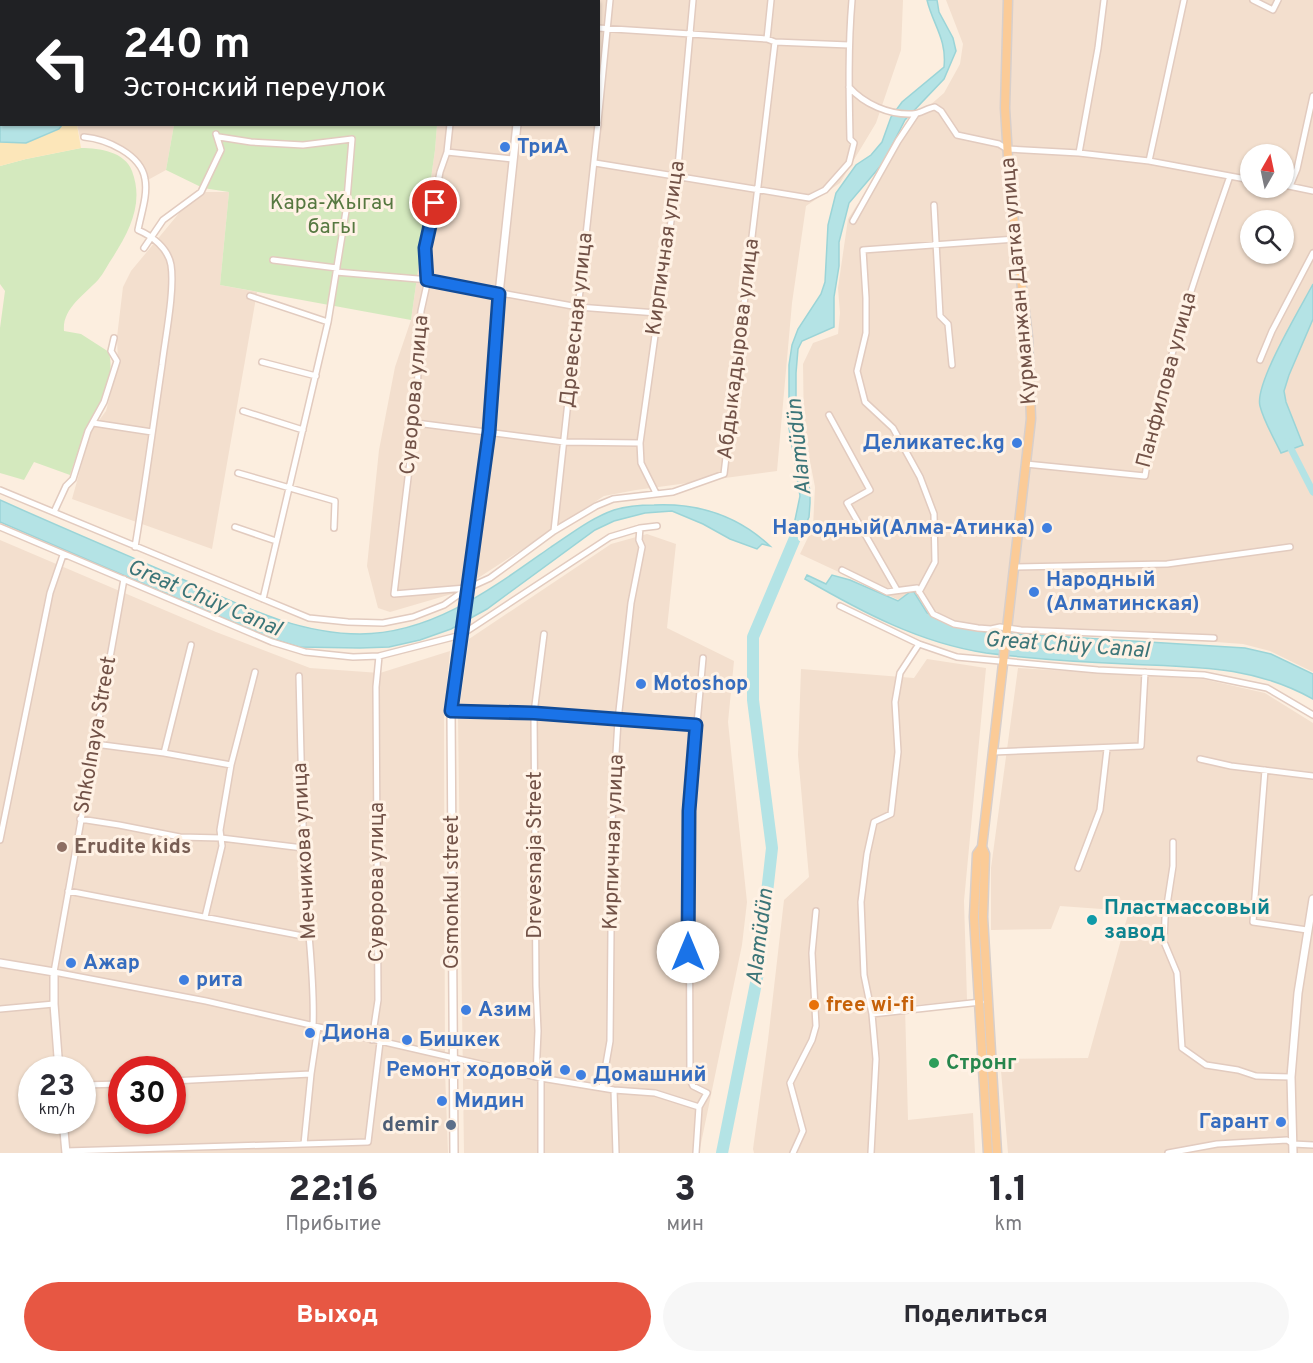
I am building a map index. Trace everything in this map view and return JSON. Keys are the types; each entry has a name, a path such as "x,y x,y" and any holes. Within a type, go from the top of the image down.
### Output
{"main road":[{"name":"Курманжан Датка улица","path":"988,1153 983,1001 985,854 982,847 1031,419 1028,337 1007,149 1005,99 1008,0"},
{"name":"Курманжан Датка улица","path":"983,1001 997,1153"}],"street":[{"name":"Древесная улица","path":"600,102 610,0"},
{"name":"Кирпичная улица","path":"656,493 641,463 639,443 677,178 693,0"},
{"path":"767,39 771,0"},
{"path":"594,163 809,198 825,190 849,163 854,143 850,140 849,87 852,0"},
{"path":"1079,153 1098,48 1104,0"},
{"path":"1149,161 1184,0"},
{"path":"1253,0 1273,10 1278,0"},
{"path":"600,28 767,39 775,42 849,45"},
{"name":"Абдыкадырова улица","path":"467,591 490,578 554,531 596,506 613,499 683,489 724,474 775,42"},
{"path":"849,87 868,104 892,112 914,114 935,107 942,111 957,135 999,144 1007,149 1079,153 1149,161 1240,178"},
{"path":"1294,174 1313,96"},
{"path":"853,221 914,114"},
{"name":"Суворова улица","path":"450,126 447,152 440,172 425,248 427,280 419,333 416,423 394,594 467,591"},
{"path":"462,633 489,432 499,294 517,126"},
{"name":"Древесная улица","path":"554,531 598,126"},
{"path":"144,248 163,220 201,192 221,150 217,135 251,142 303,145 352,139 346,211 328,322 263,599"},
{"path":"84,137 108,141 128,154 143,170 146,181 138,230 153,237 167,254 171,263 171,282 152,432 135,547"},
{"path":"447,152 513,159"},
{"name":"Панфилова улица","path":"1026,465 1145,476 1152,431 1197,271 1230,176"},
{"path":"1294,187 1313,191"},
{"path":"934,205 940,316 948,324 951,365"},
{"path":"919,592 935,562 934,514 920,477 893,428 865,402 857,371 866,333 863,250 1016,239"},
{"path":"1260,360 1272,331 1313,254"},
{"path":"273,260 336,270 427,280 578,307 657,313"},
{"path":"250,296 328,322"},
{"path":"54,512 66,486 73,478 93,423 104,402 117,361 111,351 114,338"},
{"path":"262,362 316,376"},
{"path":"243,411 303,430"},
{"path":"829,415 870,490 848,503 897,591"},
{"path":"93,423 152,432"},
{"path":"416,423 564,442 639,443"},
{"path":"237,473 335,501 334,528"},
{"path":"0,490 309,618 383,623 413,617 444,605 467,591"},
{"path":"0,526 63,555 272,642 305,652 354,657 380,656 462,633 610,537 640,528 657,526"},
{"path":"235,527 276,541"},
{"name":"Кирпичная улица","path":"602,1087 610,1041 612,821 618,720 631,603 642,547 639,540 640,528"},
{"path":"1015,567 1167,564 1290,547"},
{"path":"0,840 50,593 63,555"},
{"path":"842,570 887,592 917,588 933,614 954,624 992,629 1214,639"},
{"name":"Shkolnaya Street","path":"58,1056 54,972 124,579"},
{"path":"840,606 919,644 957,657 1204,675 1267,688 1313,715"},
{"name":"Osmonkul street","path":"454,1153 451,711 462,633"},
{"name":"Drevesnaja Street","path":"541,1153 536,986 534,713 544,634"},
{"path":"871,1153 876,1059 872,1014 864,975 861,902 874,822 891,814 898,752 895,702 900,673 919,644"},
{"path":"164,753 191,645"},
{"name":"Суворова улица","path":"372,1040 378,1000 376,687 380,656"},
{"path":"696,1153 699,1107 707,1093 693,1086 690,1080 689,811 702,658"},
{"path":"205,917 222,846 220,830 231,765 255,672"},
{"path":"993,752 1141,746 1145,672"},
{"name":"Мечникова улица","path":"299,676 303,848 316,1027 304,1144"},
{"path":"451,711 534,713 696,725"},
{"path":"95,744 231,765"},
{"path":"1078,868 1100,810 1107,749"},
{"path":"1200,759 1231,766 1313,776"},
{"path":"1265,770 1253,922 1307,930"},
{"path":"80,819 180,837 221,838 303,848"},
{"path":"1173,842 1173,866 1165,918 1164,942 1177,973 1182,1048 1206,1065 1238,1070 1256,1076 1292,1077"},
{"path":"68,891 308,937"},
{"path":"1293,1153 1292,1077 1298,993 1313,898"},
{"path":"793,1153 803,1131 790,1083 812,1040 816,1026 812,952 816,911"},
{"path":"0,963 195,998 467,1063 538,1078 614,1090 655,1093 699,1107"},
{"path":"872,1014 983,1001"},
{"path":"0,1010 54,1004"},
{"path":"64,1134 66,1152 368,1142 380,1042"},
{"path":"186,1080 311,1074"},
{"path":"614,1090 616,1153"},
{"path":"1168,1153 1217,1144 1287,1140 1293,1144 1313,1145"}],"shaded area":[{"path":"600,0 903,0 901,50 876,123 840,183 806,206 792,303 777,471 604,496 455,593 390,612 378,608 367,566 379,450 395,367 411,320 437,126 600,126"},
{"name":"Alamüdün","path":"946,0 1313,0 1313,672 1270,651 1243,644 1147,637 1031,634 957,627 800,554 813,527 815,487 804,431 803,364 813,343 838,334 840,313 838,288 848,219 857,205 882,177 909,127 944,93 960,64 963,44"},
{"path":"77,126 174,126 166,170 146,181 143,170 128,155 108,141 80,138"},
{"path":"201,192 229,192 220,285 257,292 212,549 72,499 91,431 106,411 118,366 117,337 123,287 131,271 180,212"},
{"path":"647,534 676,544 667,628 734,661 728,722 747,902 742,945 699,1153 464,1153 458,717 469,639 611,544"},
{"path":"0,540 216,632 310,668 380,673 450,651 444,717 445,1071 448,1153 0,1153"},
{"path":"927,659 986,668 964,901 967,1000 905,1006 908,1120 973,1113 975,1153 754,1153 784,900 809,877 798,755 801,669 914,678"},
{"path":"1018,668 1203,679 1265,693 1313,723 1313,1153 1008,1153 1000,1059 1088,1058 1129,911 1060,906 1051,929 991,930 991,868"}],"green space":[{"name":"Кара-Жыгач багы","path":"174,126 437,126 411,320 220,285 229,192 203,188 166,170"},
{"path":"81,148 104,150 118,155 129,165 135,183 136,205 125,237 100,277 70,309 64,323 64,331 81,334 109,352 110,374 105,393 86,431 70,475 34,462 24,480 0,473 0,328 5,291 0,284 0,166"}],"sand":[{"path":"61,126 77,126 81,148 0,166 0,142 26,143"}],"water":[{"path":"927,0 937,0 939,12 953,38 956,51 944,79 905,120 883,163 849,203 839,242 834,327 802,341 798,349 796,408 810,503 809,517 792,555 786,551 791,539 800,496 789,428 789,365 792,345 798,329 821,294 825,282 828,225 836,193 856,165 871,155 882,142 891,117 902,102 944,67 942,40"},
{"path":"0,126 61,126 26,143 0,142"},
{"path":"1313,284 1313,319 1284,391 1303,445 1281,453 1262,412 1260,395 1271,364"},
{"name":"Great Chüy Canal","path":"0,500 242,606 288,623 335,633 387,632 437,617 485,592 589,522 606,513 624,508 671,505 702,509 744,526 770,546 762,544 757,549 730,539 672,511 645,513 614,521 595,530 487,609 451,629 420,640 389,647 299,647 267,637 0,522"},
{"name":"Great Chüy Canal","path":"807,575 826,584 832,575 850,580 898,601 910,592 914,592 927,613 962,627 986,632 1245,648 1271,654 1313,674 1313,699 1268,680 1223,670 1039,659 962,648 892,625 805,579"}],"waterway":[{"path":"1287,441 1313,492"},
{"name":"Alamüdün","path":"722,1153 758,973 772,848 753,700 753,637 795,538"}],"place":[{"name":"ТриА","path":"505,147"},
{"name":"Деликатес.kg","path":"1017,443"},
{"name":"Народный(Алма-Атинка)","path":"1047,528"},
{"name":"Народный (Алматинская)","path":"1034,592"},
{"name":"Motoshop","path":"641,684"},
{"name":"Erudite kids","path":"62,847"},
{"name":"Пластмассовый завод","path":"1092,920"},
{"name":"Ажар","path":"71,963"},
{"name":"рита","path":"184,980"},
{"name":"free wi-fi","path":"814,1005"},
{"name":"Азим","path":"466,1010"},
{"name":"Диона","path":"310,1033"},
{"name":"Бишкек","path":"407,1040"},
{"name":"Стронг","path":"934,1063"},
{"name":"Ремонт ходовой","path":"565,1070"},
{"name":"Домашний","path":"581,1075"},
{"name":"Мидин","path":"442,1101"},
{"name":"Гарант","path":"1281,1122"},
{"name":"demir","path":"451,1125"}],"route":[{"path":"435,203 425,248 424,266 427,280 499,294 489,432 451,711 534,713 696,725 689,811 688,952"}]}
